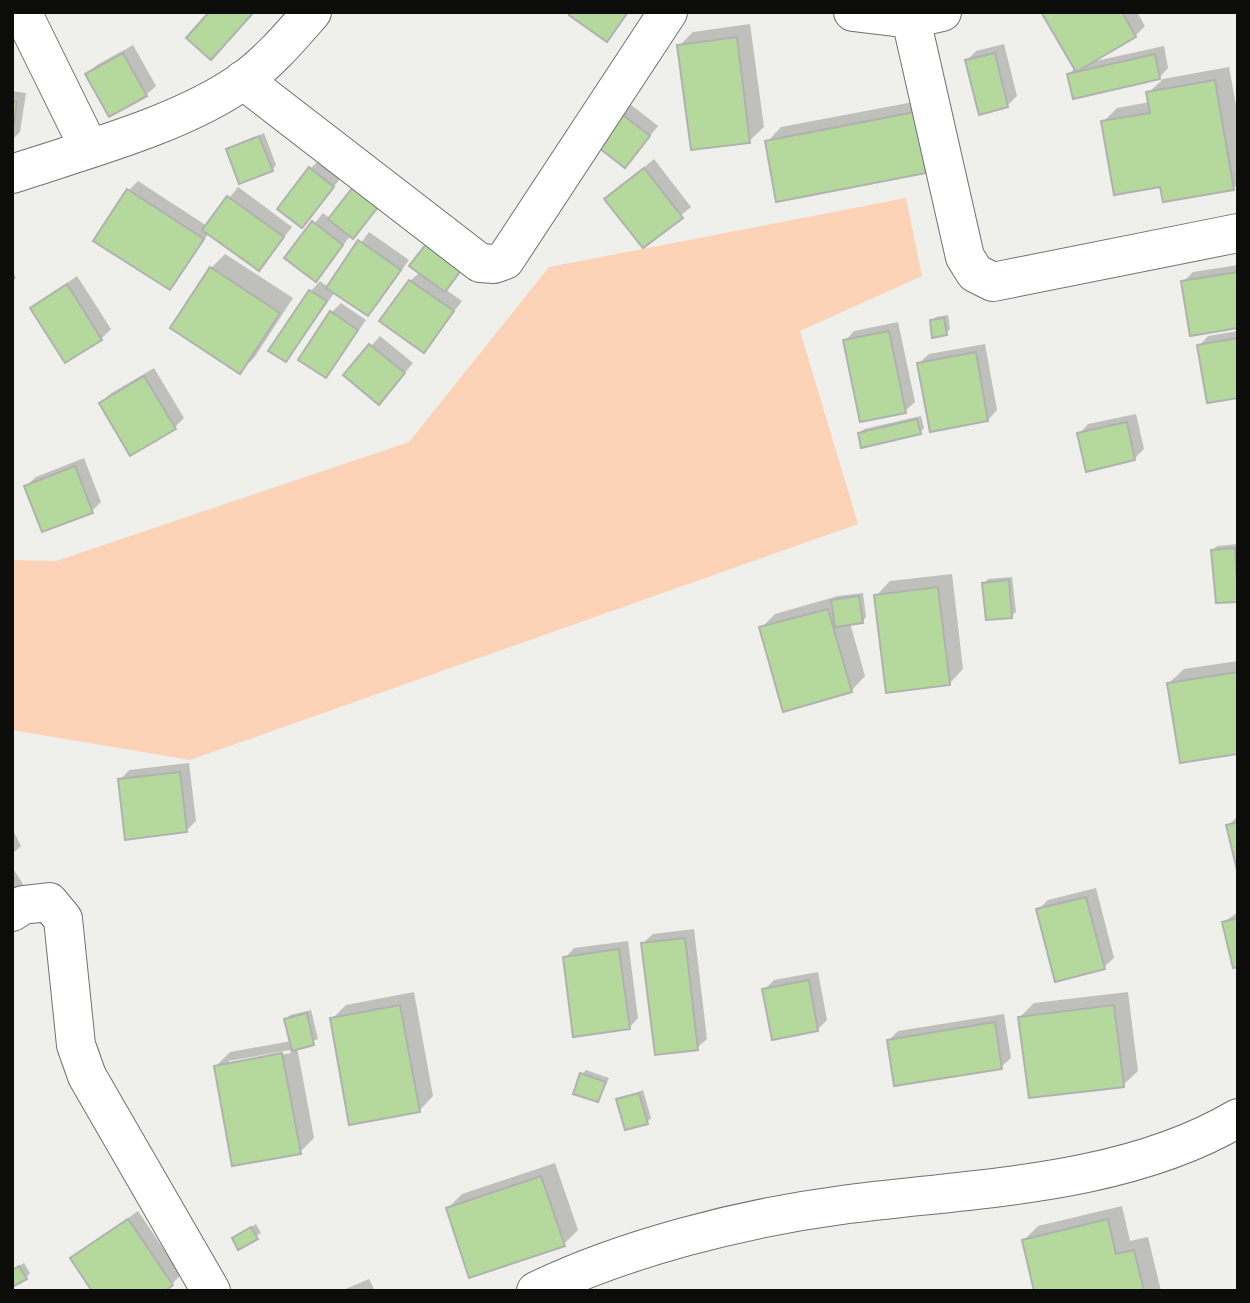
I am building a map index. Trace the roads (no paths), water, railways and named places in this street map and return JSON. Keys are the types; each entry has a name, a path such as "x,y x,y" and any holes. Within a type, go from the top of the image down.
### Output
{"street":[{"path":"22,12 89,148"},
{"path":"12,174 183,114 243,80 282,46 312,12"},
{"path":"243,80 480,263 494,264 505,260 668,12"},
{"path":"853,12 927,15 965,257 975,273 993,282 1238,233"},
{"path":"12,912 23,905 50,902 63,919 76,1045 87,1076 211,1291"},
{"path":"536,1291 578,1282 732,1226 825,1208 1064,1179 1208,1136 1236,1125"}]}
